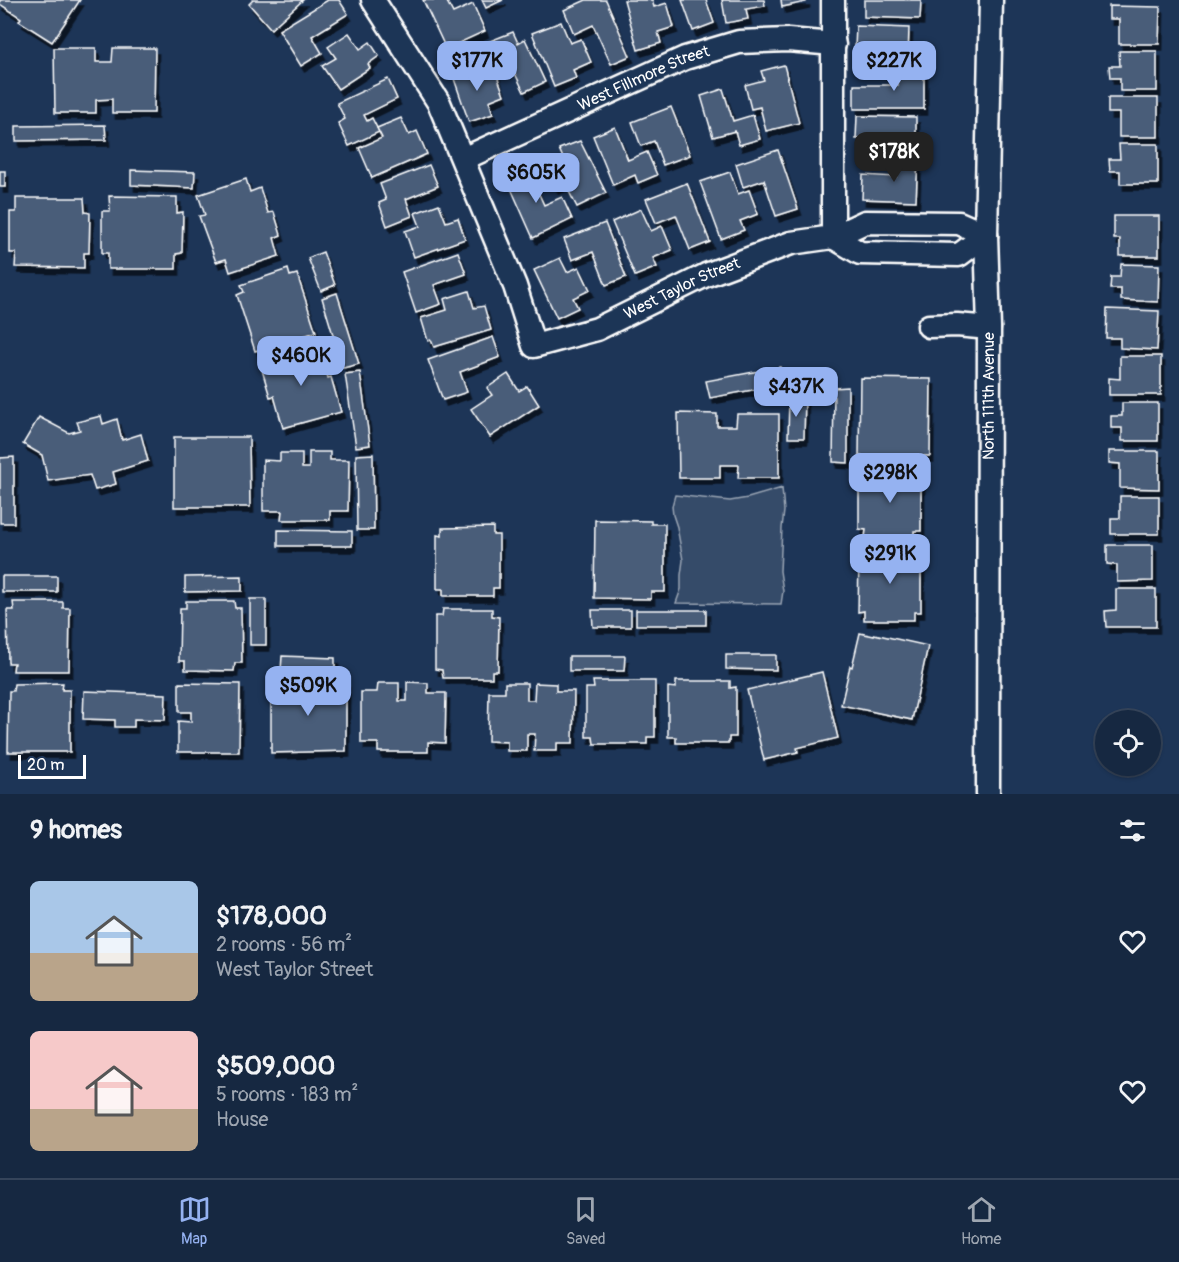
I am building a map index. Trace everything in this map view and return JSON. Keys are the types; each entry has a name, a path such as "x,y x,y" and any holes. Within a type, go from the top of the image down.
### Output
{"street":[{"path":"373,0 439,103 463,159"},
{"path":"833,0 833,237 860,253 959,255 986,235"},
{"name":"North 111th Avenue","path":"988,794 989,328 986,235 991,0"},
{"name":"West Fillmore Street","path":"463,159 685,58 739,42 788,40 834,44"},
{"name":"West Taylor Street","path":"463,159 515,286 534,346 597,328 706,275 791,243 833,237 865,222 959,223 986,235"},
{"path":"929,326 957,325 989,328"}],"shaded area":[{"path":"782,488 784,511 780,571 783,591 781,604 676,603 681,589 683,560 673,515 672,506 675,495 730,501"}],"building":[{"path":"0,0 80,0 52,42 19,21 21,18 0,4"},
{"path":"253,0 303,0 271,29 249,4"},
{"path":"328,0 339,0 348,14 312,36 322,53 301,66 279,30"},
{"path":"423,0 446,0 453,13 473,4 485,31 446,49"},
{"path":"482,0 503,0 486,8"},
{"path":"586,0 606,0 630,56 611,64 593,25 574,34 564,10"},
{"path":"624,0 652,0 654,7 667,3 674,27 658,32 661,43 638,50"},
{"path":"682,0 706,0 714,23 693,31"},
{"path":"722,0 764,0 765,6 746,9 748,19 726,23"},
{"path":"781,0 806,0 806,2 782,7"},
{"path":"864,0 921,0 920,19 864,17"},
{"path":"1109,6 1160,7 1159,44 1119,44 1119,19 1109,19"},
{"path":"561,22 570,43 581,39 591,62 573,70 576,78 554,87 532,33"},
{"path":"856,26 909,28 908,56 892,55 891,69 866,68 867,48 855,48"},
{"path":"513,32 518,43 525,39 545,82 524,92 508,59 490,67 480,45"},
{"path":"349,33 360,49 370,42 379,56 368,64 370,68 338,89 322,66 336,58 328,47"},
{"path":"54,48 96,48 96,62 112,62 113,48 155,48 154,113 112,113 112,99 96,100 96,113 55,113"},
{"path":"1119,51 1157,51 1157,91 1120,91 1120,78 1110,78 1109,66 1120,66"},
{"path":"477,64 482,78 496,73 504,95 489,101 493,114 469,122 452,73"},
{"path":"784,65 799,123 766,131 760,107 751,109 745,85 764,80 761,71"},
{"path":"898,66 924,66 924,109 854,109 854,85 898,85"},
{"path":"388,79 397,99 364,115 367,121 372,118 379,132 349,146 338,123 345,119 337,103"},
{"path":"723,89 733,121 753,115 760,139 739,145 735,131 713,137 701,96"},
{"path":"1108,98 1158,98 1158,137 1119,137 1119,113 1108,113"},
{"path":"671,107 690,155 663,165 654,141 641,146 632,122"},
{"path":"857,116 916,117 916,135 927,136 927,149 892,149 892,160 866,159 866,139 856,139"},
{"path":"401,118 409,135 417,131 427,154 372,178 359,148 382,138 377,128"},
{"path":"105,125 106,140 16,141 16,126"},
{"path":"615,127 628,160 647,152 657,175 638,183 635,175 613,185 593,136"},
{"path":"580,141 606,193 577,207 565,184 555,188 546,166 563,158 559,149"},
{"path":"1119,144 1158,144 1158,184 1120,184 1120,171 1110,171 1109,159 1120,159"},
{"path":"778,150 798,209 776,216 764,180 743,187 736,164"},
{"path":"897,157 918,158 916,201 862,199 863,175 896,177"},
{"path":"429,165 438,186 406,199 412,216 387,226 379,203 386,200 380,184"},
{"path":"526,166 544,205 562,197 572,219 533,238 505,175"},
{"path":"131,170 195,172 194,188 131,185"},
{"path":"0,171 5,171 5,187 0,187"},
{"path":"730,172 738,194 749,190 758,214 740,221 744,230 721,239 700,182"},
{"path":"246,179 250,192 260,188 268,213 274,212 281,235 274,238 279,256 230,272 226,259 216,262 199,216 205,215 198,195"},
{"path":"687,183 710,242 690,250 676,215 656,223 646,199"},
{"path":"109,196 177,197 177,213 183,212 182,253 176,254 176,269 108,269 108,253 102,253 102,211 110,211"},
{"path":"16,198 84,198 85,212 90,213 89,253 84,253 84,268 15,267 16,253 10,253 10,212 16,212"},
{"path":"439,204 446,222 458,218 465,239 414,257 405,231 420,226 415,213"},
{"path":"641,209 651,231 662,226 672,250 653,258 657,267 635,276 612,222"},
{"path":"1114,216 1159,216 1159,256 1120,256 1120,239 1114,239"},
{"path":"605,223 626,277 606,285 593,252 572,260 564,239"},
{"path":"323,252 335,285 321,291 308,258"},
{"path":"458,252 466,274 434,285 441,304 416,313 402,272"},
{"path":"560,258 567,272 579,267 590,290 573,298 578,308 557,318 534,270"},
{"path":"1121,264 1159,265 1158,302 1121,300 1121,289 1110,289 1111,277 1120,277"},
{"path":"288,269 290,276 297,274 316,332 255,351 237,295 244,292 241,285"},
{"path":"469,291 474,308 484,306 491,330 434,347 431,340 428,341 421,318 447,310 444,299"},
{"path":"337,293 359,364 343,368 322,298"},
{"path":"1107,309 1159,311 1157,350 1120,348 1120,338 1106,338"},
{"path":"493,337 500,357 460,372 467,392 443,400 428,360"},
{"path":"319,346 341,412 283,428 274,396 270,397 260,363"},
{"path":"1120,356 1161,356 1161,395 1109,395 1109,378 1120,379"},
{"path":"780,367 784,384 710,398 706,381"},
{"path":"360,372 370,445 356,447 345,374"},
{"path":"508,374 519,391 527,386 539,405 490,437 471,409 492,395 487,388"},
{"path":"860,378 931,379 930,456 859,456"},
{"path":"848,387 848,463 833,462 834,388"},
{"path":"789,397 805,397 804,438 788,438"},
{"path":"1122,403 1158,403 1158,441 1122,441 1122,428 1111,428 1111,416 1122,416"},
{"path":"678,413 717,414 717,426 736,426 737,414 779,414 779,478 738,478 739,465 720,465 720,478 679,478"},
{"path":"101,416 103,424 117,419 122,440 141,434 148,461 113,472 116,484 95,490 90,475 48,481 42,455 23,444 39,417 69,433 80,430 77,422"},
{"path":"174,437 249,437 250,507 174,507"},
{"path":"1109,451 1159,451 1159,489 1120,488 1120,464 1109,463"},
{"path":"309,452 330,452 330,460 349,460 348,511 330,511 330,520 281,520 282,511 263,511 263,460 280,461 280,453 302,453 302,468 309,468"},
{"path":"373,454 374,530 357,530 356,455"},
{"path":"14,457 14,523 0,523 0,458"},
{"path":"866,469 921,470 921,531 914,531 914,539 865,538 866,530 859,529 859,478 866,478"},
{"path":"1120,496 1159,496 1159,534 1111,534 1111,518 1120,518"},
{"path":"595,520 651,521 651,524 665,524 665,592 651,592 651,599 594,598"},
{"path":"493,527 493,535 499,535 499,588 493,588 493,596 443,596 443,589 437,589 437,535 442,536 442,528"},
{"path":"278,530 352,531 352,546 278,546"},
{"path":"1107,545 1153,545 1153,581 1117,582 1117,565 1107,564"},
{"path":"865,550 921,550 921,612 914,612 914,620 864,620 864,611 858,612 859,558 865,558"},
{"path":"2,576 57,576 57,592 2,592"},
{"path":"242,576 242,591 185,592 185,577"},
{"path":"1116,589 1156,589 1156,627 1106,627 1105,611 1116,610"},
{"path":"250,599 266,599 266,645 250,645"},
{"path":"186,601 234,601 235,608 241,608 242,663 235,663 234,671 185,670 185,661 179,661 180,608 186,608"},
{"path":"13,602 63,602 63,608 70,608 69,671 13,671 14,663 8,663 7,610 14,610"},
{"path":"443,609 492,609 492,616 499,617 498,671 492,671 492,678 443,678 442,670 435,669 435,616 442,616"},
{"path":"592,610 631,610 631,627 593,627"},
{"path":"636,610 706,610 706,625 636,625"},
{"path":"860,633 928,646 912,720 841,705"},
{"path":"726,655 776,655 776,670 726,669"},
{"path":"282,656 335,658 335,673 281,671"},
{"path":"569,656 625,656 624,671 569,671"},
{"path":"822,672 838,738 797,748 798,752 764,760 747,690"},
{"path":"271,681 346,682 346,751 271,753"},
{"path":"593,681 655,681 655,737 647,737 647,744 594,744 593,737 586,737 586,688 594,688"},
{"path":"676,681 730,681 730,688 736,687 736,737 729,737 729,743 676,743 676,737 668,737 668,687 676,688"},
{"path":"407,682 428,683 428,693 446,693 445,743 428,742 428,752 378,752 378,743 361,743 361,692 377,692 378,683 399,683 399,701 407,701"},
{"path":"63,683 62,690 70,690 70,752 8,752 9,691 13,691 14,684"},
{"path":"179,683 240,684 239,752 178,752 178,721 191,722 191,712 179,712"},
{"path":"505,683 527,683 527,700 534,700 535,683 556,684 556,691 574,691 573,743 557,743 557,751 534,751 535,734 527,734 527,751 507,751 507,742 488,741 489,692 505,692"},
{"path":"84,691 166,694 165,720 134,719 134,727 115,727 115,720 83,719"}]}
